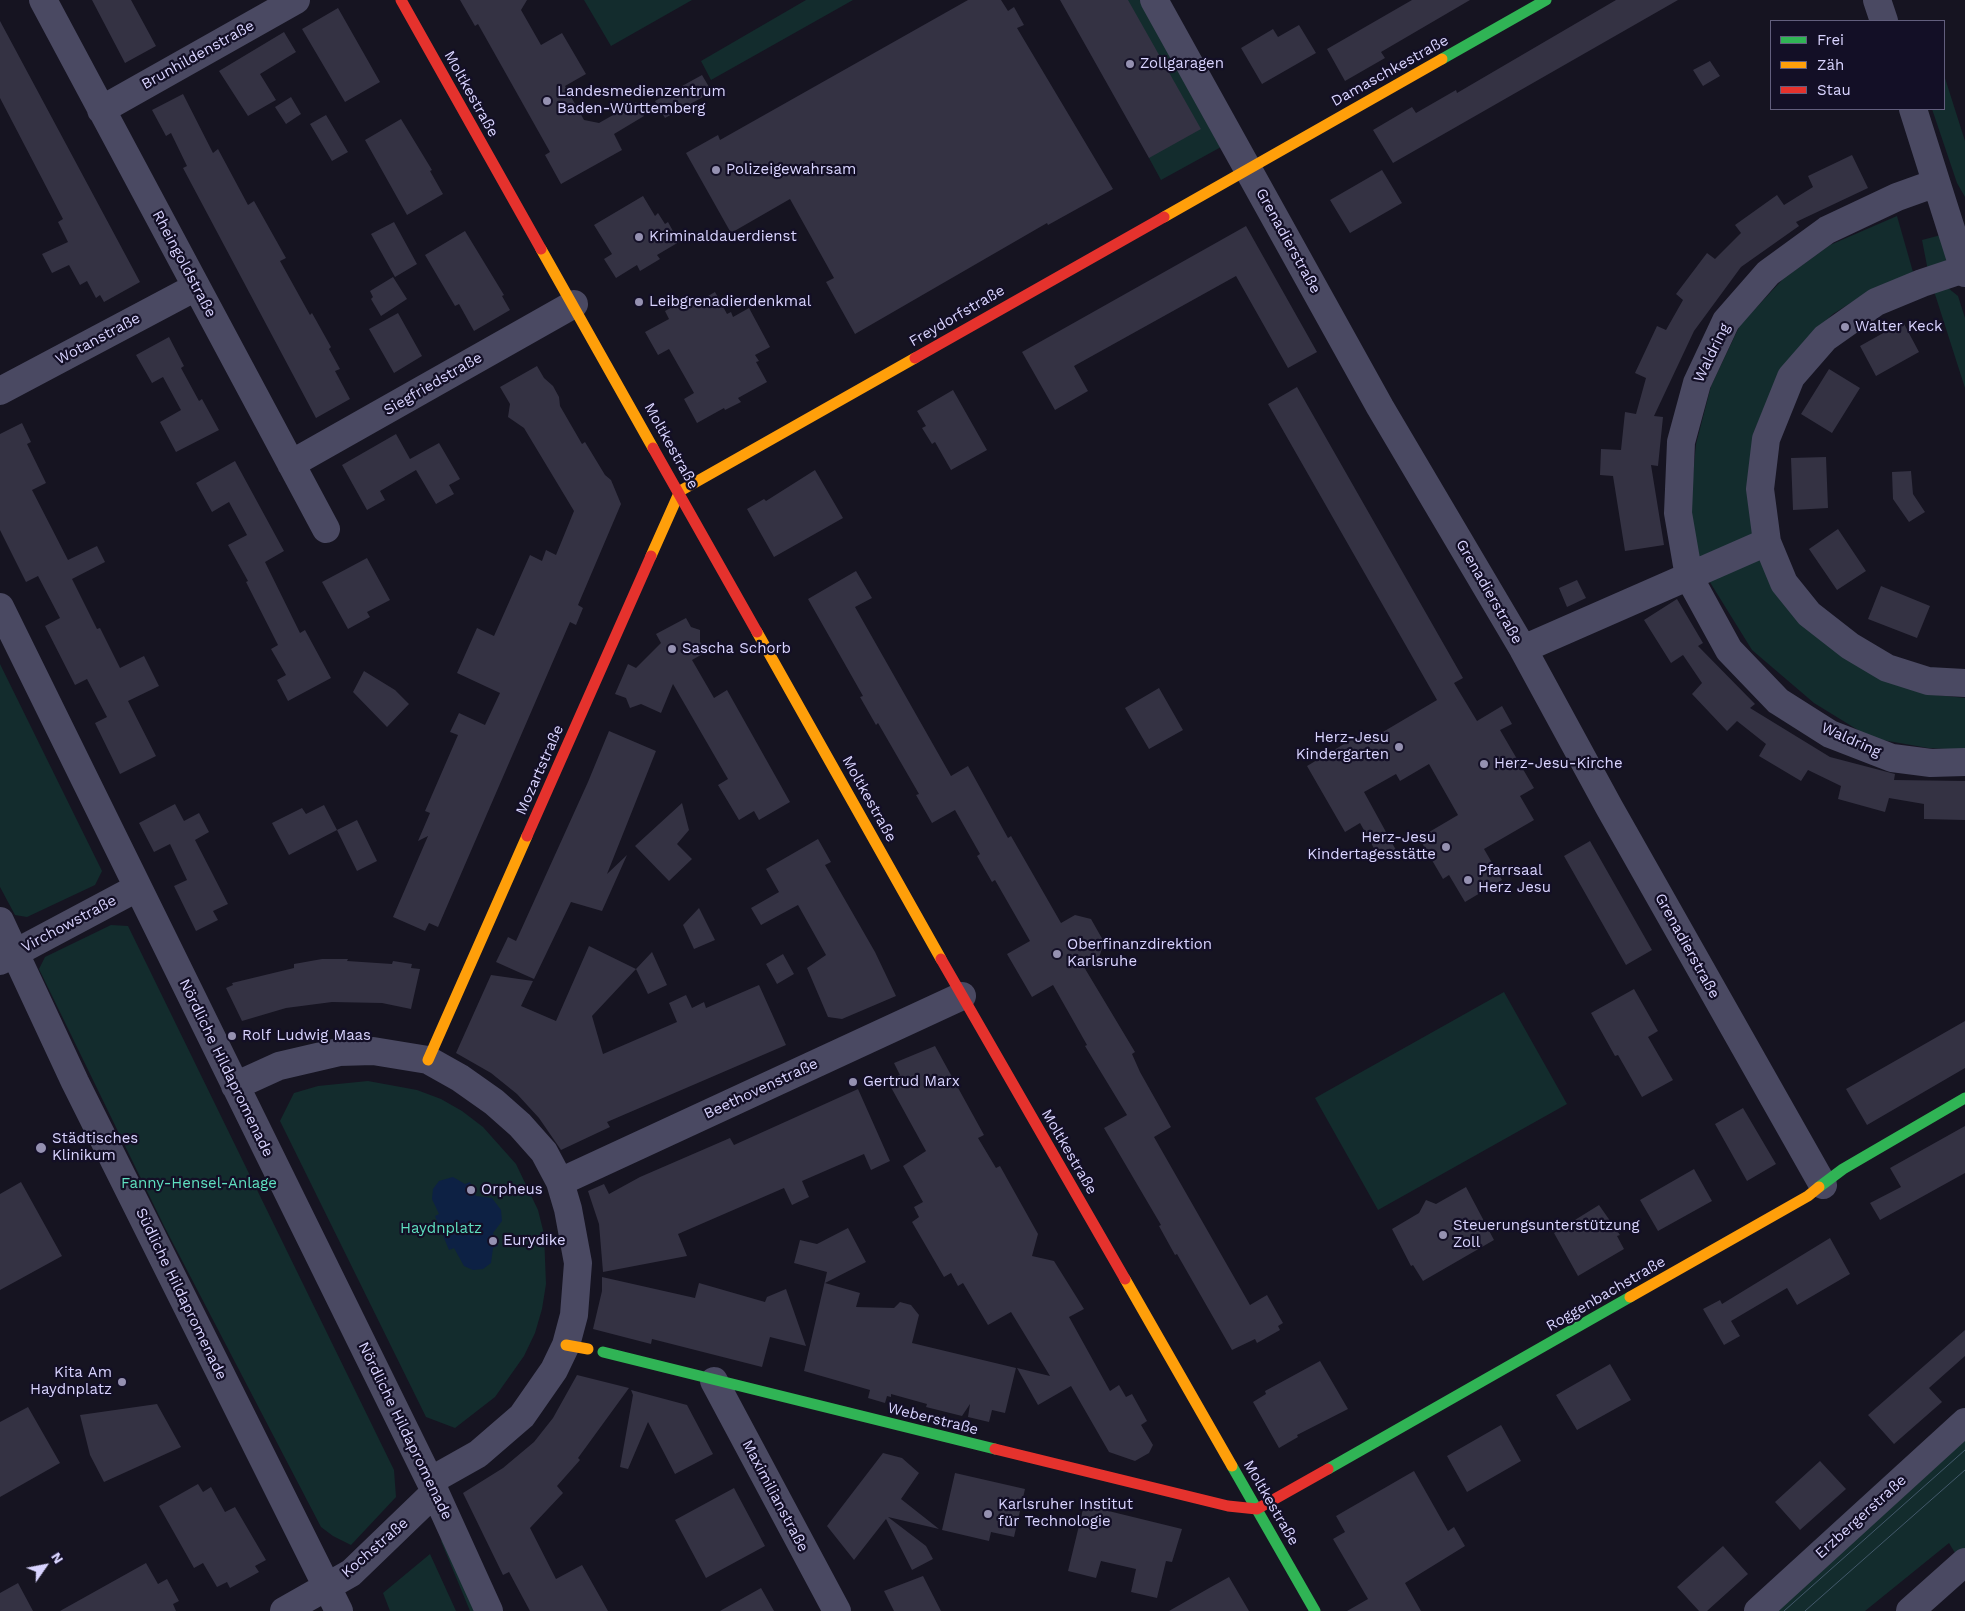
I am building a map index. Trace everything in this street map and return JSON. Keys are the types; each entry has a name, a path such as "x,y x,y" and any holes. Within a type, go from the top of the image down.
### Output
{"street":[{"name":"Rheingoldstraße","path":"43,0 326,529"},
{"name":"Brunhildenstraße","path":"101,110 296,0"},
{"name":"Moltkestraße","path":"401,0 680,491 962,996 1315,1611"},
{"name":"Grenadierstraße","path":"1154,0 1380,407 1523,649 1623,833 1823,1185"},
{"name":"Damaschkestraße","path":"1249,168 1546,0"},
{"path":"1877,0 1884,20"},
{"path":"1913,110 1936,184 1958,222 1964,271 1922,283 1876,302 1825,338 1792,377 1766,439 1760,490 1767,542 1784,583 1809,614 1850,646 1887,668 1928,681 1965,684"},
{"name":"Freydorfstraße","path":"680,491 1249,168"},
{"name":"Waldring","path":"1936,184 1897,197 1827,230 1768,273 1726,321 1697,382 1681,442 1678,513 1689,576 1729,650 1778,700 1830,734 1892,758 1931,763 1965,762"},
{"name":"Wotanstraße","path":"0,392 196,287"},
{"name":"Siegfriedstraße","path":"291,464 574,304"},
{"name":"Mozartstraße","path":"428,1060 680,491"},
{"path":"1523,649 1767,542"},
{"name":"Nördliche Hildapromenade","path":"0,607 432,1487 489,1611"},
{"name":"Virchowstraße","path":"8,957 138,888"},
{"name":"Südliche Hildapromenade","path":"0,921 8,957 75,1082 339,1611"},
{"name":"Beethovenstraße","path":"560,1182 962,996"},
{"path":"235,1086 279,1066 339,1052 373,1051 428,1060 460,1078 494,1102 520,1125 544,1152 560,1182 568,1209 578,1264 574,1315 577,1347 554,1370 522,1416 478,1454 432,1487"},
{"name":"Roggenbachstraße","path":"1257,1509 1799,1201 1843,1169 1965,1098"},
{"name":"Weberstraße","path":"603,1352 714,1381 1228,1506 1257,1509"},
{"name":"Maximilianstraße","path":"714,1381 837,1611"},
{"name":"Erzbergerstraße","path":"1758,1611 1965,1422"},
{"name":"Kochstraße","path":"284,1611 351,1573 432,1487"},
{"path":"1910,1611 1965,1562"}],"green space":[{"path":"584,0 692,0 611,46"},
{"path":"806,0 853,0 711,80 701,61"},
{"path":"1127,0 1141,0 1221,147 1161,180 1149,158"},
{"path":"1945,78 1965,141 1965,197 1957,183 1932,110 1945,110"},
{"path":"1897,216 1913,272 1860,297 1833,314 1806,339 1781,370 1753,434 1749,505 1754,536 1697,563 1690,507 1696,444 1711,386 1740,325 1783,279 1830,245"},
{"path":"1941,235 1948,257 1940,270 1929,276 1922,240"},
{"path":"1933,288 1948,288 1958,296 1965,318 1965,388"},
{"path":"1755,552 1784,603 1927,694 1965,698 1965,750 1928,748 1871,738 1814,703 1752,650 1708,579"},
{"path":"0,664 102,871 95,885 27,917 15,915 0,887"},
{"name":"Fanny-Hensel-Anlage","path":"111,925 128,926 394,1470 396,1497 351,1545 333,1536 321,1527 164,1226 39,969 45,957"},
{"path":"1504,992 1567,1104 1378,1210 1315,1098"},
{"name":"Haydnplatz","path":"368,1081 417,1090 441,1099 462,1111 483,1127 516,1164 538,1210 544,1234 546,1284 542,1309 535,1333 524,1356 495,1397 455,1428 426,1417 280,1121 294,1093 318,1086"},
{"path":"1965,1440 1965,1551 1958,1558 1949,1543 1865,1611 1773,1611"},
{"path":"445,1537 480,1611 470,1611 441,1541"},
{"path":"430,1554 456,1611 390,1611 383,1593"}],"water":[{"path":"453,1177 465,1184 470,1182 476,1196 492,1198 501,1210 502,1221 493,1233 498,1246 493,1248 491,1263 483,1269 473,1270 464,1266 454,1248 449,1250 435,1216 439,1214 432,1199 433,1189 439,1181"}],"building":[{"path":"92,0 131,0 156,46 125,63"},
{"name":"Landesmedienzentrum Baden-Württemberg","path":"460,0 527,0 521,10 541,45 562,33 586,74 565,86 584,120 599,123 636,102 644,116 614,134 622,150 561,184 545,155 550,152 478,24 475,26"},
{"path":"968,0 1001,0 1008,11 1014,7 1024,25 1017,28 1113,189 1048,225 1047,223 855,334 826,282 834,278 790,199 731,233 686,153 718,135 720,140"},
{"name":"Zollgaragen","path":"1060,0 1128,0 1201,129 1149,158"},
{"path":"1412,0 1470,0 1381,52 1385,58 1345,81 1327,49"},
{"path":"1616,0 1678,0 1393,163 1373,130 1412,107 1416,113 1456,90 1457,93"},
{"path":"338,8 380,82 345,102 302,29"},
{"path":"0,21 140,282 104,302 100,295 96,298 87,281 80,285 69,265 52,273 42,254 68,242 58,222 63,219 0,98"},
{"path":"1299,25 1316,53 1262,84 1241,48 1273,29 1278,37"},
{"path":"284,32 296,52 260,74 276,100 248,116 219,71"},
{"path":"1710,61 1720,76 1703,86 1693,70"},
{"path":"702,75 712,92 665,118 655,101"},
{"path":"183,94 213,153 218,149 248,205 254,201 286,258 280,261 310,315 312,313 331,347 329,349 340,369 335,371 350,399 316,418 183,168 187,166 171,133 166,136 152,110"},
{"path":"291,97 301,114 286,124 275,107"},
{"path":"326,115 348,152 332,161 310,124"},
{"path":"401,119 432,170 430,171 443,194 407,215 365,140"},
{"path":"1852,155 1868,188 1796,222 1799,226 1741,267 1694,331 1654,416 1663,417 1658,466 1651,465 1664,545 1625,551 1613,476 1600,475 1601,449 1621,450 1625,412 1636,414 1646,378 1635,373 1657,326 1666,330 1683,300 1676,294 1707,253 1715,259 1741,233 1735,225 1777,195 1784,205 1813,187 1808,176"},
{"path":"1382,170 1402,203 1350,233 1330,200"},
{"name":"Kriminaldauerdienst","path":"643,196 655,216 658,213 665,224 668,222 679,242 657,255 660,259 640,271 637,265 616,278 604,259 612,254 594,225"},
{"path":"394,222 417,264 395,277 371,234"},
{"path":"1246,226 1317,352 1288,368 1236,276 1074,366 1088,391 1055,410 1022,352"},
{"path":"465,231 504,295 502,296 510,310 474,331 459,304 455,306 425,255"},
{"path":"393,277 407,299 381,316 371,299 373,297 370,291"},
{"path":"715,292 727,314 731,312 733,317 749,308 770,347 755,355 759,361 756,362 767,382 738,398 741,402 725,410 724,408 697,423 684,399 694,393 669,349 658,355 645,332 669,319 665,311 687,299 691,306"},
{"path":"398,313 422,356 394,373 369,329"},
{"path":"1903,322 1919,352 1876,376 1860,346"},
{"path":"169,337 184,366 181,368 199,401 202,399 219,430 176,452 160,422 181,410 163,377 152,383 136,355"},
{"path":"537,366 544,378 553,386 559,397 560,406 582,444 585,442 605,475 611,480 621,504 578,605 583,608 576,625 570,622 438,927 429,923 425,931 393,917 428,836 418,841 430,813 425,811 458,735 450,732 459,713 485,725 500,693 457,673 477,628 494,636 530,555 542,561 546,550 556,555 574,511 524,428 508,417 510,404 500,387"},
{"path":"1829,369 1860,388 1832,433 1801,414"},
{"path":"1297,387 1463,678 1454,683 1477,721 1502,706 1512,724 1500,730 1534,788 1520,796 1534,820 1484,849 1502,880 1465,902 1449,875 1443,879 1419,838 1458,815 1429,764 1400,781 1396,774 1364,792 1397,852 1381,861 1360,823 1345,832 1307,766 1361,734 1366,742 1437,700 1268,404"},
{"path":"953,390 987,450 951,470 935,442 932,444 922,428 926,426 917,411"},
{"path":"22,423 31,442 27,444 46,483 32,490 68,560 97,546 105,562 72,579 97,629 100,628 120,668 144,656 159,686 128,701 156,756 120,774 95,723 107,717 87,679 75,685 45,626 60,618 38,576 26,582 0,530 0,434"},
{"path":"396,434 410,459 439,443 460,479 449,485 454,494 436,504 416,470 380,491 385,500 367,510 342,465"},
{"path":"1826,457 1828,508 1793,510 1791,458"},
{"path":"235,461 284,551 265,562 300,633 305,630 331,678 288,701 277,680 286,675 271,649 278,645 246,582 248,581 228,545 247,535 229,502 212,512 196,483"},
{"path":"815,470 843,518 774,557 747,509 764,499 766,501"},
{"path":"1911,471 1913,494 1925,512 1909,522 1893,499 1892,472"},
{"path":"1838,529 1866,571 1837,590 1809,549"},
{"path":"367,558 390,600 367,612 370,617 348,629 322,582"},
{"path":"856,571 872,598 855,607 951,776 968,766 1008,838 1011,836 1061,923 1075,915 1091,919 1104,942 1099,958 1084,967 1135,1052 1132,1054 1140,1072 1171,1127 1154,1137 1250,1305 1267,1295 1283,1323 1278,1326 1280,1330 1257,1343 1255,1339 1232,1350 1177,1254 1175,1255 1159,1226 1161,1225 1104,1128 1127,1115 1085,1046 1087,1045 1053,985 1032,997 1007,954 1030,941 995,880 992,882 977,856 980,854 955,810 932,823 916,795 919,794 878,723 876,725 860,697 863,696 808,599"},
{"path":"1577,580 1586,598 1567,607 1559,588"},
{"path":"1881,586 1930,606 1917,638 1868,619"},
{"path":"1677,599 1703,643 1698,646 1755,704 1750,708 1830,757 1895,774 1894,780 1965,781 1965,820 1924,819 1924,804 1889,798 1885,812 1838,799 1841,786 1808,770 1801,781 1759,756 1766,744 1737,721 1727,731 1692,694 1702,683 1683,655 1671,663 1644,620"},
{"path":"686,618 691,627 700,630 700,642 706,652 692,660 714,698 727,690 790,802 759,820 754,811 739,820 718,785 728,779 673,684 661,713 641,704 630,708 626,698 615,694 628,664 636,668 661,643 656,634"},
{"path":"364,671 395,690 409,704 387,727 353,692"},
{"path":"1159,688 1183,730 1149,749 1125,708"},
{"path":"609,731 656,751 607,874 627,855 602,911 571,902 534,979 496,962 508,937 516,941"},
{"path":"682,803 689,830 677,844 692,859 669,881 635,846"},
{"path":"175,804 184,821 199,813 209,832 195,840 228,904 213,911 218,920 196,931 174,886 187,880 170,844 154,852 139,823"},
{"path":"324,805 337,830 289,855 272,823 302,808 306,814"},
{"path":"357,820 377,861 357,871 337,830"},
{"path":"818,839 831,862 825,865 875,952 896,996 842,1019 828,1017 807,968 826,955 798,905 761,925 751,908 779,892 766,869"},
{"path":"1590,841 1652,950 1626,965 1564,856"},
{"path":"699,908 715,940 694,949 683,925"},
{"path":"589,946 636,969 592,1016 603,1054 677,1022 669,1003 686,995 692,1008 704,1002 706,1008 759,985 786,1045 607,1122 610,1127 561,1150 539,1118 517,1094 491,1073 456,1053 491,975 533,981 521,1006 556,1021"},
{"path":"652,952 667,985 648,994 636,969"},
{"path":"783,954 794,974 777,984 766,964"},
{"path":"322,959 348,959 347,961 392,964 393,961 412,964 411,968 420,969 411,1009 382,1003 332,1002 286,1008 242,1021 226,988 233,985 232,983 294,968 294,964"},
{"path":"1634,989 1658,1031 1648,1037 1673,1080 1642,1097 1618,1055 1615,1056 1591,1013"},
{"path":"1965,1021 1965,1068 1867,1125 1846,1089"},
{"path":"935,1046 984,1135 978,1138 996,1168 1000,1166 1038,1234 1032,1256 1054,1261 1084,1309 1069,1317 1110,1391 1119,1385 1126,1397 1132,1394 1147,1421 1141,1425 1153,1445 1149,1453 1135,1461 1109,1452 1071,1386 1038,1405 1017,1368 1050,1376 1011,1312 988,1325 963,1283 958,1286 951,1273 944,1277 912,1222 919,1217 914,1207 923,1202 903,1166 926,1151 887,1080 900,1075 894,1063"},
{"path":"858,1089 890,1161 871,1170 864,1154 802,1181 809,1197 792,1205 784,1188 678,1234 687,1256 603,1272 599,1224 588,1191 604,1184 609,1194 640,1177 730,1138 734,1145"},
{"path":"1743,1108 1776,1164 1747,1181 1715,1124"},
{"path":"1965,1126 1965,1173 1880,1220 1870,1203 1901,1187 1890,1168"},
{"path":"1694,1169 1712,1201 1658,1231 1640,1200"},
{"path":"21,1182 62,1256 0,1290 0,1194"},
{"name":"Steuerungsunterstützung Zoll","path":"1466,1187 1494,1240 1423,1281 1413,1265 1411,1266 1392,1229 1419,1213 1426,1200 1436,1204"},
{"path":"1599,1205 1620,1235 1617,1236 1624,1249 1578,1276 1554,1233"},
{"path":"848,1228 866,1262 825,1283 860,1293 856,1307 894,1308 900,1302 911,1305 919,1315 912,1343 1016,1368 1005,1413 992,1410 989,1422 968,1417 970,1404 962,1416 926,1407 927,1404 891,1394 891,1397 887,1396 885,1403 868,1398 870,1390 804,1371 827,1272 794,1263 800,1240 817,1244"},
{"path":"1830,1238 1850,1274 1797,1305 1787,1288 1731,1321 1740,1336 1724,1345 1703,1309 1720,1300 1722,1304"},
{"path":"602,1277 695,1298 699,1283 765,1302 767,1297 786,1289 806,1346 770,1337 762,1367 652,1339 651,1344 593,1329 602,1291"},
{"path":"1965,1330 1965,1356 1929,1388 1942,1402 1894,1444 1868,1415"},
{"path":"1320,1361 1348,1409 1297,1435 1298,1437 1279,1448 1253,1402 1266,1394 1265,1391"},
{"path":"1610,1364 1631,1400 1577,1430 1556,1395"},
{"path":"577,1375 629,1388 578,1458 580,1460 557,1486 563,1493 530,1528 556,1579 582,1565 608,1611 530,1611 509,1572 503,1575 463,1493 503,1468 534,1442 553,1418"},
{"path":"631,1390 687,1405 713,1454 675,1474 648,1422 628,1469 620,1467 633,1395"},
{"path":"157,1404 181,1447 104,1482 90,1455 80,1415"},
{"path":"28,1407 60,1463 0,1497 0,1422"},
{"path":"1501,1425 1521,1461 1467,1492 1447,1456"},
{"path":"883,1453 902,1458 919,1473 901,1499 939,1529 888,1517 926,1546 933,1559 912,1570 886,1519 854,1560 827,1526"},
{"path":"1820,1461 1846,1489 1800,1530 1775,1502"},
{"path":"1414,1471 1448,1531 1454,1527 1465,1546 1405,1583 1421,1611 1347,1611 1368,1599 1333,1539 1345,1532 1336,1516"},
{"path":"955,1473 1025,1489 1014,1537 991,1532 989,1541 942,1530"},
{"path":"198,1484 203,1492 211,1487 225,1512 235,1507 266,1560 255,1566 259,1572 230,1588 227,1582 217,1587 203,1563 194,1568 159,1506"},
{"path":"734,1488 765,1546 706,1578 675,1520"},
{"path":"1084,1505 1182,1529 1172,1562 1166,1561 1157,1598 1131,1592 1136,1569 1101,1561 1096,1578 1068,1571"},
{"path":"1723,1546 1748,1574 1707,1611 1699,1611 1677,1587"},
{"path":"146,1563 158,1584 167,1579 179,1601 173,1604 176,1611 60,1611"},
{"path":"923,1576 941,1611 894,1611 884,1591"},
{"path":"1229,1577 1249,1611 1169,1611 1211,1587"},
{"path":"18,1583 33,1611 0,1611 0,1593"},
{"path":"761,1588 774,1611 720,1611"}],"tram line":[{"path":"1784,1611 1965,1450"},
{"path":"1805,1611 1965,1470"}],"traffic: fast":[{"path":"1442,59 1546,0"},
{"path":"1819,1187 1843,1169 1965,1098"},
{"path":"1328,1469 1630,1297"},
{"path":"603,1352 995,1449"},
{"path":"1232,1466 1315,1611"}],"traffic: slow":[{"path":"1164,217 1442,59"},
{"path":"541,249 653,448"},
{"path":"651,556 680,491 915,358"},
{"path":"757,632 941,959"},
{"path":"428,1060 527,836"},
{"path":"1630,1297 1808,1196 1819,1187"},
{"path":"1125,1279 1232,1466"},
{"path":"566,1345 588,1349"}],"traffic: jam":[{"path":"401,0 541,249"},
{"path":"915,358 1164,217"},
{"path":"653,448 757,632"},
{"path":"527,836 651,556"},
{"path":"941,959 1125,1279"},
{"path":"995,1449 1228,1506 1257,1509 1328,1469"}],"place":[{"name":"Zollgaragen","path":"1130,64"},
{"name":"Landesmedienzentrum Baden-Württemberg","path":"547,101"},
{"name":"Polizeigewahrsam","path":"716,170"},
{"name":"Kriminaldauerdienst","path":"639,237"},
{"name":"Leibgrenadierdenkmal","path":"639,302"},
{"name":"Walter Keck","path":"1845,327"},
{"name":"Sascha Schorb","path":"672,649"},
{"name":"Herz-Jesu Kindergarten","path":"1399,747"},
{"name":"Herz-Jesu-Kirche","path":"1484,764"},
{"name":"Herz-Jesu Kindertagesstätte","path":"1446,847"},
{"name":"Pfarrsaal Herz Jesu","path":"1468,880"},
{"name":"Oberfinanzdirektion Karlsruhe","path":"1057,954"},
{"name":"Rolf Ludwig Maas","path":"232,1036"},
{"name":"Gertrud Marx","path":"853,1082"},
{"name":"Städtisches Klinikum","path":"41,1148"},
{"name":"Orpheus","path":"471,1190"},
{"name":"Steuerungsunterstützung Zoll","path":"1443,1235"},
{"name":"Eurydike","path":"493,1241"},
{"name":"Kita Am Haydnplatz","path":"122,1382"},
{"name":"Karlsruher Institut für Technologie","path":"988,1514"}]}
